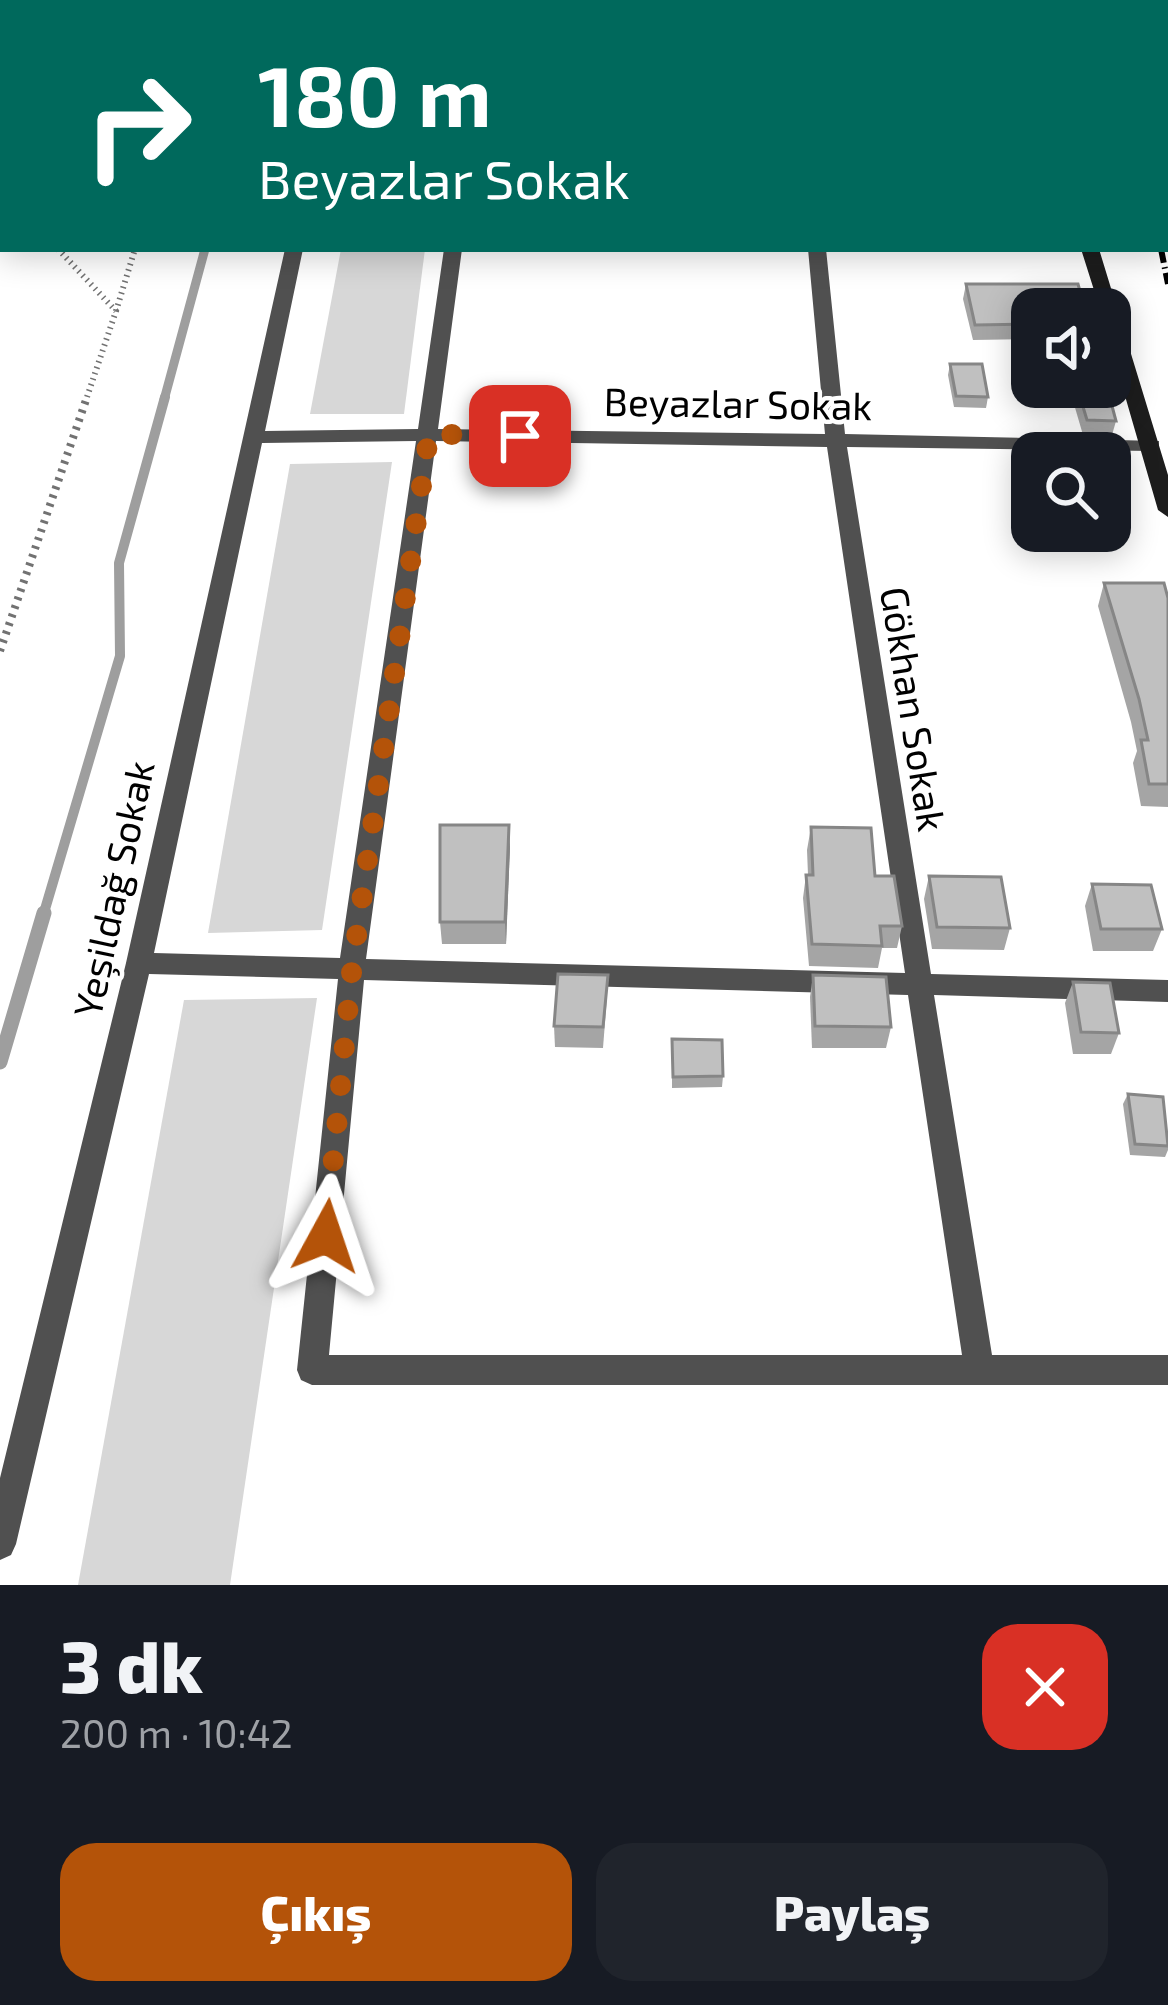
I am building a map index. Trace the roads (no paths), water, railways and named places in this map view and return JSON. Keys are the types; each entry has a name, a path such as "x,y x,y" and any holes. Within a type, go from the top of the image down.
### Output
{"street":[{"name":"Yeşildağ Sokak","path":"0,1544 139,963 293,252"},
{"path":"453,252 352,968 312,1370 1168,1370"},
{"name":"Gökhan Sokak","path":"817,252 836,442 980,1370"},
{"path":"1091,252 1103,288"},
{"path":"1131,378 1168,510"},
{"name":"Beyazlar Sokak","path":"251,437 429,434 1152,445"},
{"path":"139,963 1168,992"}],"waterway":[{"path":"164,400 204,252"},
{"path":"43,916 120,656 119,563 165,397"},
{"path":"0,1062 44,913"}],"railway":[{"path":"1162,252 1168,284"}]}
